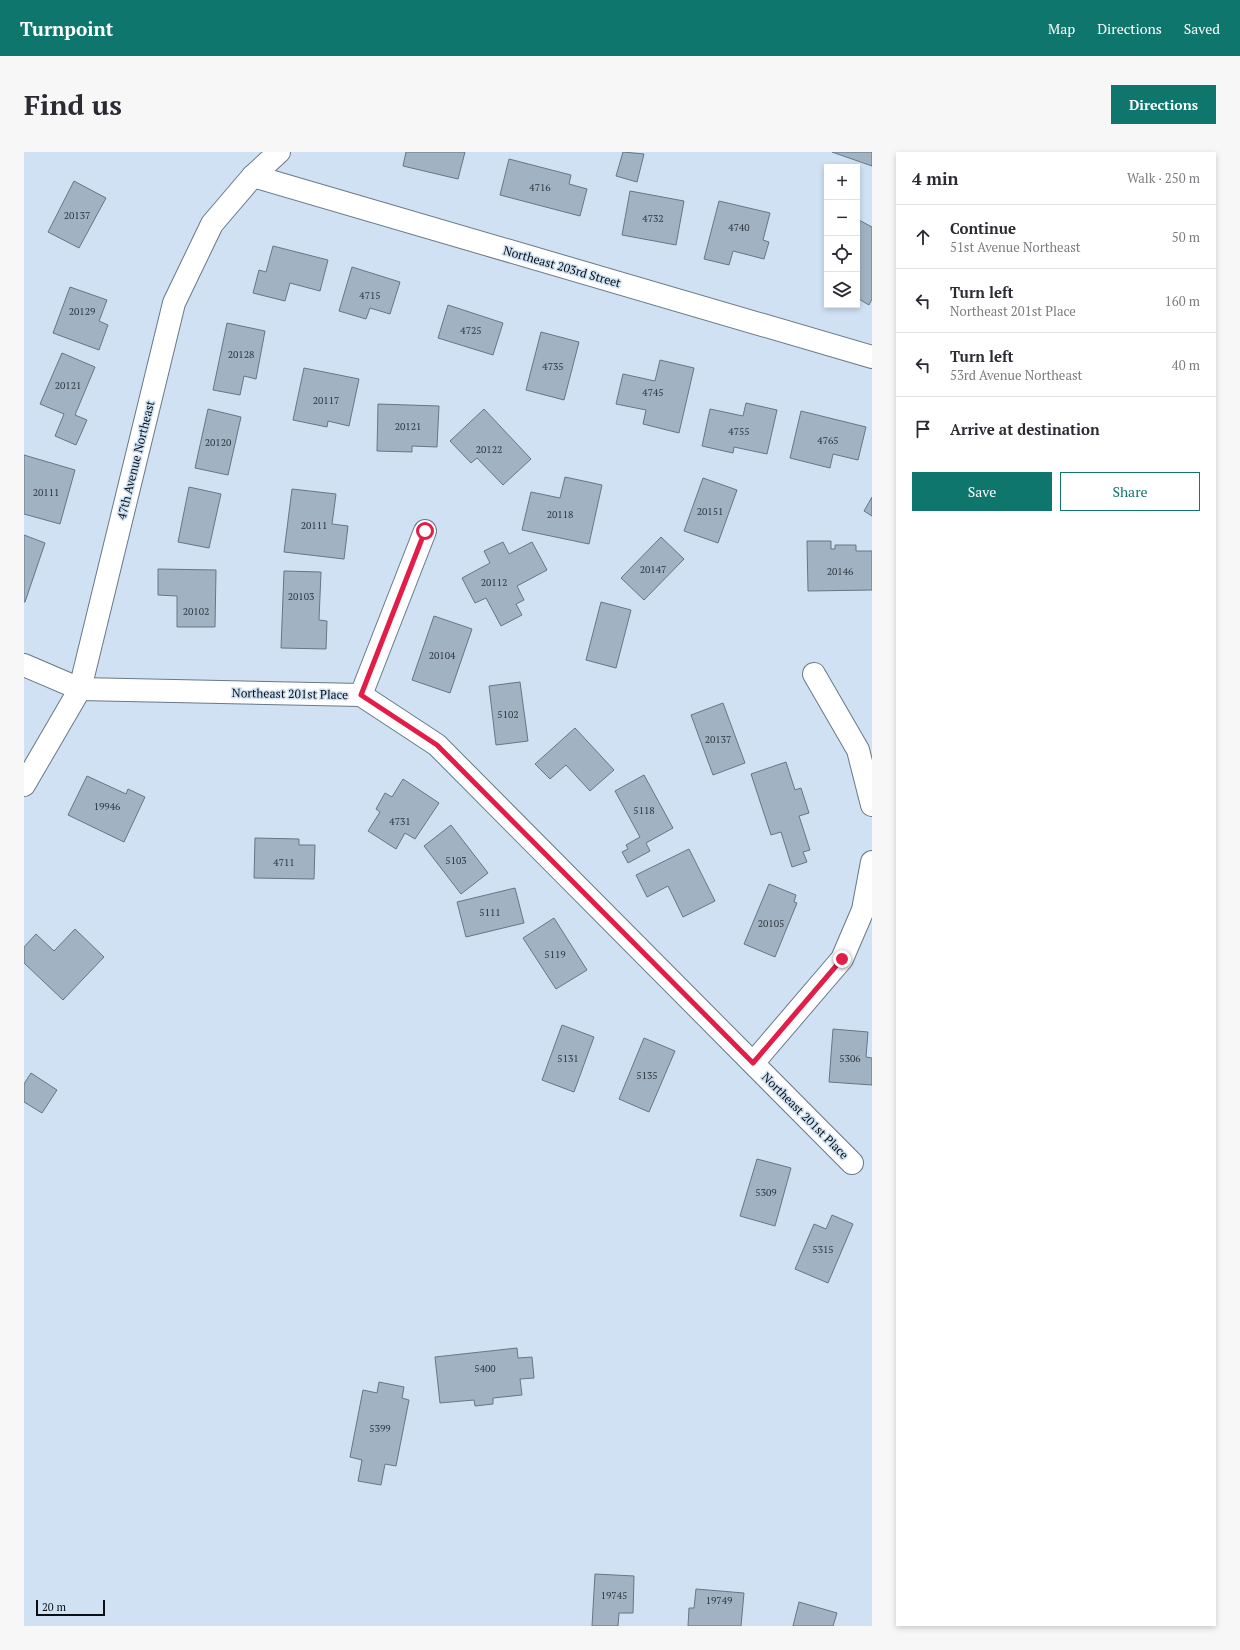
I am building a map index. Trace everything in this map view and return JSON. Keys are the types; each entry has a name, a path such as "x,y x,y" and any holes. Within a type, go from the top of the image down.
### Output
{"street":[{"name":"47th Avenue Northeast","path":"24,785 80,689 174,303 212,224 253,176 279,152"},
{"name":"Northeast 203rd Street","path":"253,176 872,358"},
{"path":"361,695 425,531"},
{"name":"Northeast 201st Place","path":"24,665 80,689 361,695 437,745 852,1163"},
{"path":"814,674 858,750 872,805"},
{"path":"753,1063 842,959 866,915 872,862"}],"building":[{"path":"406,152 465,152 458,179 403,166"},
{"path":"623,152 644,154 637,182 616,176"},
{"path":"832,152 872,152 872,166"},
{"path":"509,159 571,175 569,184 587,189 580,216 500,195"},
{"path":"74,181 106,198 79,248 48,232"},
{"path":"630,191 684,201 676,245 622,235"},
{"path":"719,201 770,213 763,240 769,242 764,259 733,251 729,265 704,259"},
{"path":"860,221 872,227 872,299 869,305 860,300"},
{"path":"273,246 328,260 320,291 290,283 285,301 253,293 259,270 266,272"},
{"path":"352,267 400,282 390,314 370,308 366,319 339,311"},
{"path":"70,287 107,300 99,321 108,325 99,350 53,333"},
{"path":"448,305 503,323 493,355 438,338"},
{"path":"227,323 265,331 256,379 244,376 240,395 213,390"},
{"path":"541,332 579,342 564,400 526,390"},
{"path":"62,353 95,367 75,415 87,420 76,445 55,436 64,414 40,404"},
{"path":"660,360 694,368 679,433 643,424 646,410 616,404 623,374 655,381"},
{"path":"304,368 359,379 349,426 328,421 327,427 293,420"},
{"path":"746,403 777,410 767,454 734,447 733,453 702,446 710,409 743,416"},
{"path":"378,404 439,406 437,447 412,446 412,452 377,451"},
{"path":"208,409 241,417 228,475 195,468"},
{"path":"484,409 531,459 503,485 477,458 471,463 450,441"},
{"path":"801,411 866,427 858,460 833,454 830,468 790,458"},
{"path":"24,455 75,470 60,524 24,514"},
{"path":"565,477 602,485 589,544 522,530 531,492 560,498"},
{"path":"703,478 737,490 718,543 684,531"},
{"path":"189,487 221,494 209,548 178,542"},
{"path":"292,489 336,494 332,524 348,526 344,559 284,552"},
{"path":"872,497 872,516 864,511"},
{"path":"24,535 45,543 25,602 24,602"},
{"path":"661,537 684,559 644,600 621,578"},
{"path":"807,541 831,541 831,549 835,549 835,545 856,545 856,551 872,551 872,590 808,591"},
{"path":"503,542 509,554 532,542 547,570 517,586 524,600 516,604 522,615 501,626 486,598 475,603 462,578 490,563 484,551"},
{"path":"158,569 216,570 215,627 177,627 177,596 158,595"},
{"path":"284,571 321,572 319,620 327,621 326,649 281,648"},
{"path":"601,602 631,610 616,668 586,660"},
{"path":"434,616 472,629 450,693 412,680"},
{"path":"520,682 528,741 496,745 489,686"},
{"path":"723,703 745,763 713,775 691,715"},
{"path":"575,728 614,770 590,791 566,765 550,779 535,764"},
{"path":"786,762 795,790 801,788 809,813 799,816 810,850 803,852 807,862 792,867 781,832 771,835 751,774"},
{"path":"644,775 673,828 646,843 650,851 628,863 622,852 628,849 626,845 640,837 615,791"},
{"path":"87,776 126,794 128,789 145,797 124,842 68,815"},
{"path":"403,779 439,803 415,839 405,833 396,849 368,831 380,812 376,809 385,793 392,797"},
{"path":"451,825 488,873 461,894 424,846"},
{"path":"255,838 299,839 299,845 315,845 314,879 254,878"},
{"path":"689,849 715,901 683,917 668,886 647,897 636,875"},
{"path":"769,884 796,895 794,902 797,903 775,957 744,944"},
{"path":"515,888 524,923 466,937 457,902"},
{"path":"554,918 587,970 556,989 523,938"},
{"path":"75,929 104,957 63,1000 24,963 24,947 36,934 54,951"},
{"path":"562,1025 594,1037 574,1092 542,1080"},
{"path":"833,1029 868,1032 866,1057 872,1058 872,1085 829,1082"},
{"path":"644,1038 675,1051 649,1112 619,1099"},
{"path":"31,1073 57,1090 42,1113 24,1102 24,1084"},
{"path":"757,1159 791,1168 775,1226 740,1216"},
{"path":"832,1215 853,1224 828,1283 795,1269 814,1224 826,1229"},
{"path":"517,1348 518,1358 532,1357 534,1378 520,1379 522,1395 493,1398 493,1404 475,1406 474,1400 440,1403 435,1357"},
{"path":"379,1382 404,1387 402,1398 409,1400 396,1466 385,1464 381,1485 358,1481 362,1460 350,1457 363,1390 377,1393"},
{"path":"595,1574 634,1576 633,1613 619,1613 618,1626 592,1626"},
{"path":"696,1589 744,1593 741,1626 688,1626 689,1608 694,1608"},
{"path":"799,1602 837,1613 833,1626 793,1626"}],"route":[{"path":"425,531 361,695 437,745 753,1063 842,959"}]}
